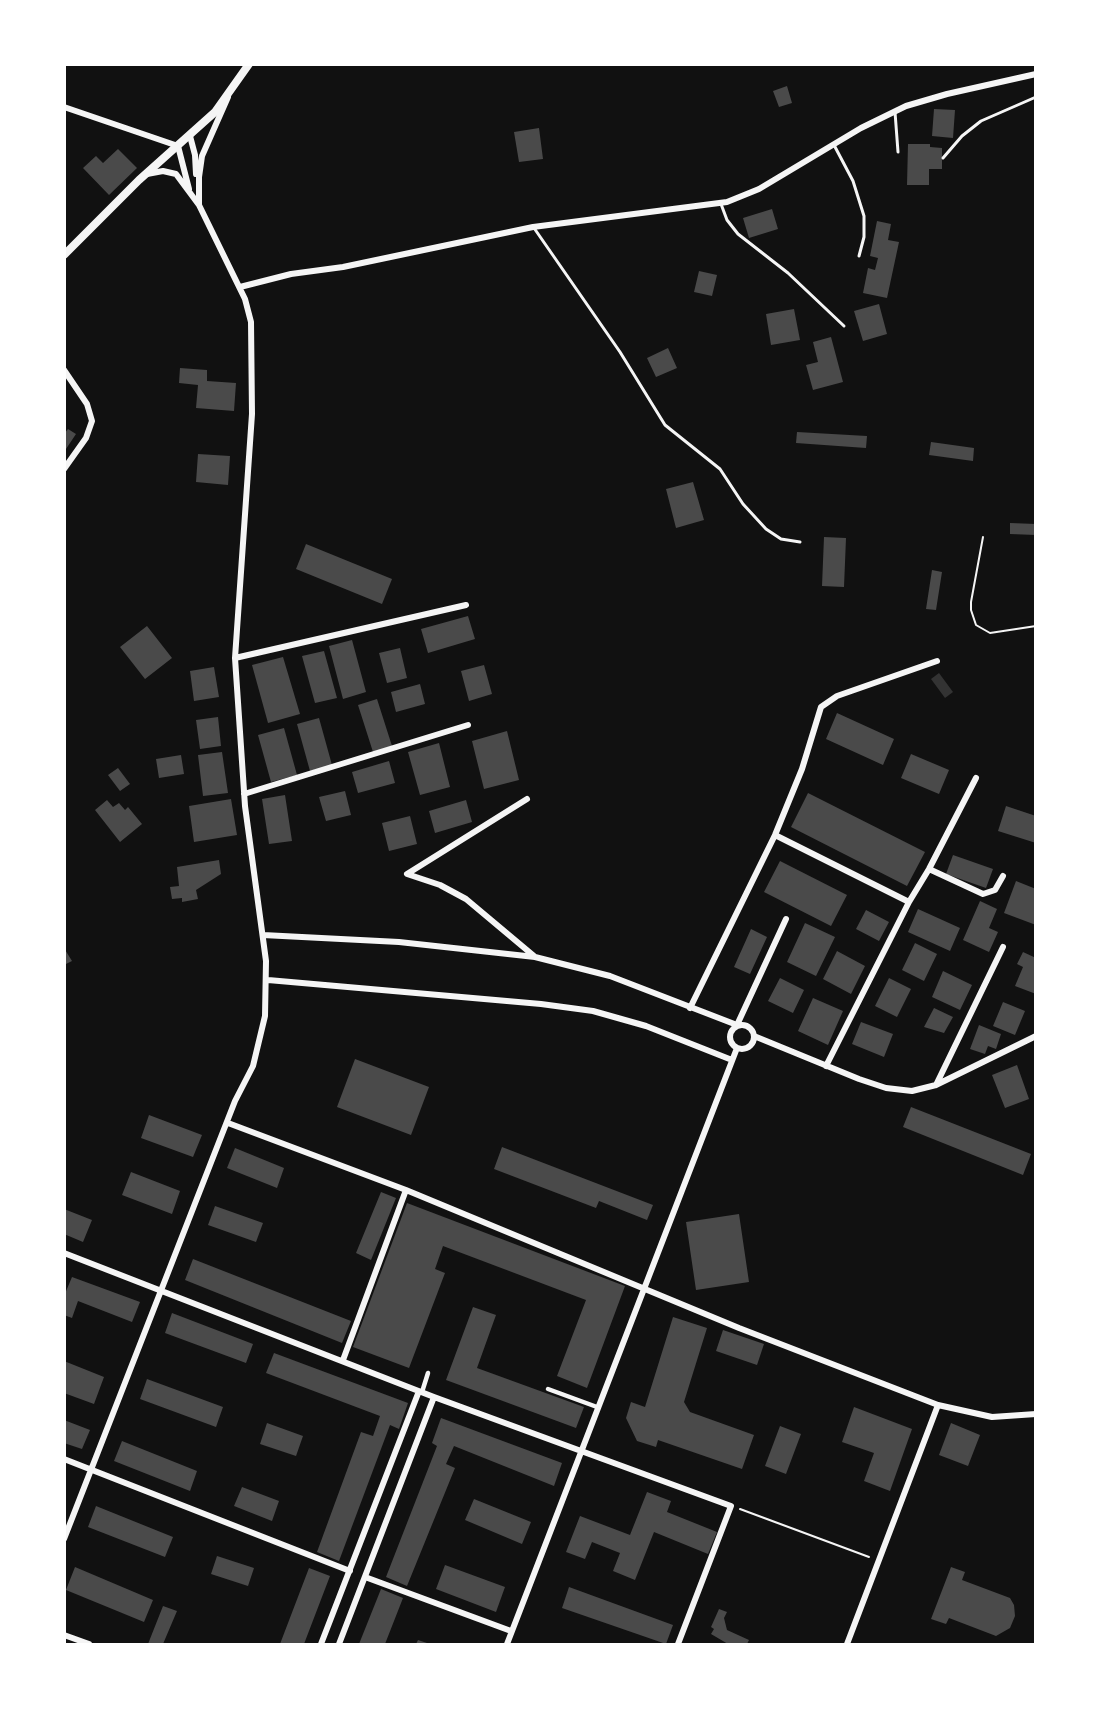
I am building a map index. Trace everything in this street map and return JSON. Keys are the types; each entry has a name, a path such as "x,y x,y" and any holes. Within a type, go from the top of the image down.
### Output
{"main road":[{"path":"64,255 144,175 190,136 230,93 249,64"}],"street":[{"path":"240,287 291,274 407,255 533,227 721,204 751,194 895,111 937,96 1035,74"},
{"path":"199,189 205,149 230,93"},
{"path":"64,107 178,146 189,189"},
{"path":"190,136 195,155 199,205"},
{"path":"64,1539 257,1052 265,1016 268,980 244,794 235,658 252,387 250,317 240,287 189,189 179,176 170,172 144,175"},
{"path":"64,370 87,404 92,417 86,438 64,469"},
{"path":"235,658 466,605"},
{"path":"690,1008 775,835 802,769 819,712 825,703 937,661"},
{"path":"244,794 468,725"},
{"path":"826,1066 909,902 929,869 976,778"},
{"path":"526,799 407,874 440,885 466,899 535,957"},
{"path":"775,835 909,902"},
{"path":"929,869 983,894 995,890 1003,876"},
{"path":"754,1036 749,1047 737,1048 729,1037 737,1025 786,919"},
{"path":"263,935 399,942 535,957 610,976 690,1008 750,1028 754,1036 826,1066 894,1090 912,1091 936,1085 1035,1036"},
{"path":"936,1085 1003,947"},
{"path":"268,980 532,1003 593,1011 646,1026 732,1060"},
{"path":"507,1644 737,1048"},
{"path":"228,1123 406,1190 739,1328 938,1405 992,1417 1035,1414"},
{"path":"343,1360 406,1190"},
{"path":"64,1253 434,1397 731,1506 678,1644"},
{"path":"321,1644 428,1374"},
{"path":"548,1389 597,1407"},
{"path":"339,1644 434,1397"},
{"path":"847,1644 938,1405"},
{"path":"64,1459 350,1571"},
{"path":"365,1577 511,1631"},
{"path":"64,1635 88,1644"}],"lane":[{"path":"943,158 962,136 981,121 1035,97"},
{"path":"895,111 898,152"},
{"path":"833,145 853,181 862,207 865,230 859,256"},
{"path":"721,204 727,220 738,234 788,273 844,326"},
{"path":"533,227 620,352 665,425 720,469 743,504 766,529 781,539 800,542"}],"path":[{"path":"983,537 970,610 976,625 990,633 1035,626"},
{"path":"731,1506 880,1561"}],"shaded area":[{"path":"939,673 953,692 945,698 931,679"}],"building":[{"path":"787,86 792,103 779,107 773,91"},
{"path":"934,109 955,110 953,138 932,136"},
{"path":"539,128 543,159 519,162 514,132"},
{"path":"908,144 930,144 930,147 942,148 942,169 929,169 929,185 907,185"},
{"path":"118,149 137,168 109,195 83,168 96,156 103,163"},
{"path":"772,209 778,229 749,238 743,218"},
{"path":"877,221 891,224 888,240 899,242 887,298 863,293 868,268 875,270 878,258 870,256"},
{"path":"699,271 717,275 712,296 694,292"},
{"path":"879,304 887,334 863,341 854,311"},
{"path":"794,309 800,340 771,345 766,314"},
{"path":"831,337 843,382 813,390 806,365 818,362 813,342"},
{"path":"668,348 677,368 656,377 647,358"},
{"path":"180,368 207,370 207,381 236,383 234,411 196,408 198,385 179,383"},
{"path":"68,429 76,434 64,452 64,434"},
{"path":"797,432 867,436 866,448 796,443"},
{"path":"931,442 974,448 973,461 929,455"},
{"path":"198,454 230,456 228,485 196,482"},
{"path":"693,482 704,520 676,528 666,489"},
{"path":"1010,523 1036,524 1036,535 1010,534"},
{"path":"824,537 846,538 844,587 822,586"},
{"path":"306,544 392,579 382,604 296,569"},
{"path":"932,570 942,572 936,610 926,609"},
{"path":"468,616 475,639 428,653 421,629"},
{"path":"147,626 172,658 145,679 120,647"},
{"path":"352,640 366,692 343,699 329,646"},
{"path":"400,648 407,678 387,683 379,653"},
{"path":"324,651 337,698 315,703 302,656"},
{"path":"283,657 300,714 268,723 252,665"},
{"path":"484,665 492,694 469,701 461,671"},
{"path":"214,667 219,697 194,701 190,671"},
{"path":"420,684 425,704 396,712 391,692"},
{"path":"377,699 392,746 373,752 358,705"},
{"path":"837,713 894,739 883,765 826,739"},
{"path":"218,717 221,746 200,749 196,720"},
{"path":"319,718 332,765 310,771 297,724"},
{"path":"284,728 297,775 271,782 258,735"},
{"path":"507,731 519,780 484,789 472,741"},
{"path":"439,743 450,787 420,795 408,752"},
{"path":"222,752 228,793 203,796 198,755"},
{"path":"911,754 949,770 939,794 901,778"},
{"path":"181,755 184,774 159,778 156,759"},
{"path":"389,761 395,783 358,793 352,772"},
{"path":"118,768 130,784 120,791 108,775"},
{"path":"345,791 351,815 326,821 319,797"},
{"path":"808,793 925,852 907,886 791,827"},
{"path":"285,795 292,841 269,844 262,799"},
{"path":"231,799 237,835 194,842 189,806"},
{"path":"107,800 113,807 119,803 125,810 128,807 142,824 120,842 95,810"},
{"path":"466,800 472,822 435,833 429,811"},
{"path":"1006,806 1036,816 1036,843 998,831"},
{"path":"410,816 417,844 389,851 382,823"},
{"path":"953,855 993,869 986,888 946,874"},
{"path":"219,860 221,874 196,890 198,899 182,902 182,898 172,899 170,887 179,886 177,867"},
{"path":"780,861 847,895 831,926 764,892"},
{"path":"1016,881 1036,889 1036,925 1004,913"},
{"path":"980,901 997,909 989,928 998,932 989,952 963,940"},
{"path":"918,909 960,928 950,951 908,932"},
{"path":"866,910 889,922 879,941 856,929"},
{"path":"805,923 835,937 816,976 787,962"},
{"path":"751,929 767,937 750,974 734,967"},
{"path":"915,943 937,954 924,981 902,970"},
{"path":"64,948 72,961 64,965"},
{"path":"837,951 865,966 851,994 823,979"},
{"path":"1023,952 1036,958 1036,994 1015,986 1023,967 1017,964"},
{"path":"943,971 972,985 960,1010 932,997"},
{"path":"780,978 804,990 793,1013 768,1001"},
{"path":"889,978 911,989 897,1017 875,1006"},
{"path":"813,998 843,1011 828,1045 798,1031"},
{"path":"1003,1002 1025,1011 1015,1035 993,1026"},
{"path":"934,1008 953,1017 944,1033 924,1027"},
{"path":"861,1022 893,1034 884,1057 852,1044"},
{"path":"979,1025 1001,1034 996,1049 988,1046 985,1054 970,1049"},
{"path":"355,1059 429,1087 411,1135 337,1107"},
{"path":"1017,1065 1029,1099 1005,1108 992,1075"},
{"path":"911,1107 1031,1154 1023,1175 903,1127"},
{"path":"149,1115 202,1135 193,1157 141,1138"},
{"path":"502,1147 653,1205 647,1220 599,1201 596,1208 494,1169"},
{"path":"235,1148 284,1168 277,1188 227,1168"},
{"path":"131,1172 180,1191 172,1214 122,1195"},
{"path":"381,1192 396,1198 371,1260 356,1253"},
{"path":"407,1203 625,1286 587,1388 557,1376 586,1300 443,1246 435,1269 445,1273 409,1368 353,1347"},
{"path":"215,1206 263,1223 256,1242 208,1225"},
{"path":"64,1209 92,1220 83,1242 64,1234"},
{"path":"739,1214 749,1282 696,1290 686,1222"},
{"path":"193,1259 351,1321 342,1343 185,1280"},
{"path":"72,1277 140,1302 132,1322 78,1301 72,1318 64,1315 64,1296"},
{"path":"473,1307 496,1315 477,1368 584,1407 576,1428 446,1380"},
{"path":"172,1313 253,1344 246,1363 165,1333"},
{"path":"673,1317 707,1328 684,1402 690,1412 754,1435 742,1469 658,1440 656,1447 637,1441 626,1418 631,1402 645,1407"},
{"path":"723,1330 764,1344 757,1365 716,1351"},
{"path":"274,1353 408,1403 399,1429 390,1425 339,1561 317,1552 361,1432 373,1436 380,1416 266,1373"},
{"path":"64,1361 104,1377 94,1404 64,1393"},
{"path":"147,1379 223,1407 216,1427 140,1399"},
{"path":"854,1407 912,1429 890,1491 864,1481 874,1453 842,1442"},
{"path":"441,1418 562,1463 554,1486 454,1446 446,1464 455,1468 407,1586 386,1577 437,1446 432,1443"},
{"path":"64,1420 90,1430 82,1449 64,1443"},
{"path":"267,1423 303,1436 296,1456 260,1444"},
{"path":"951,1423 980,1435 968,1466 939,1455"},
{"path":"780,1426 801,1434 786,1474 765,1466"},
{"path":"122,1441 197,1471 190,1491 114,1461"},
{"path":"242,1487 279,1501 272,1521 234,1506"},
{"path":"647,1492 671,1501 667,1512 717,1532 708,1554 654,1532 635,1580 613,1571 620,1553 592,1542 585,1559 566,1552 580,1516 630,1535"},
{"path":"474,1499 531,1522 522,1544 465,1520"},
{"path":"96,1506 173,1537 165,1557 88,1527"},
{"path":"217,1556 254,1568 248,1586 211,1574"},
{"path":"445,1565 505,1587 496,1612 436,1589"},
{"path":"75,1567 153,1600 144,1622 66,1590"},
{"path":"951,1567 965,1572 962,1580 1010,1598 1014,1605 1015,1616 1010,1628 996,1636 949,1618 946,1624 931,1619"},
{"path":"309,1568 330,1576 304,1644 280,1644"},
{"path":"569,1587 673,1625 666,1644 562,1608"},
{"path":"381,1589 403,1598 385,1644 359,1644"},
{"path":"163,1606 177,1611 163,1644 148,1644"},
{"path":"719,1609 727,1612 724,1618 727,1630 749,1640 747,1644 728,1644 711,1634 714,1629 711,1627"},
{"path":"418,1640 430,1644 416,1644"}]}
